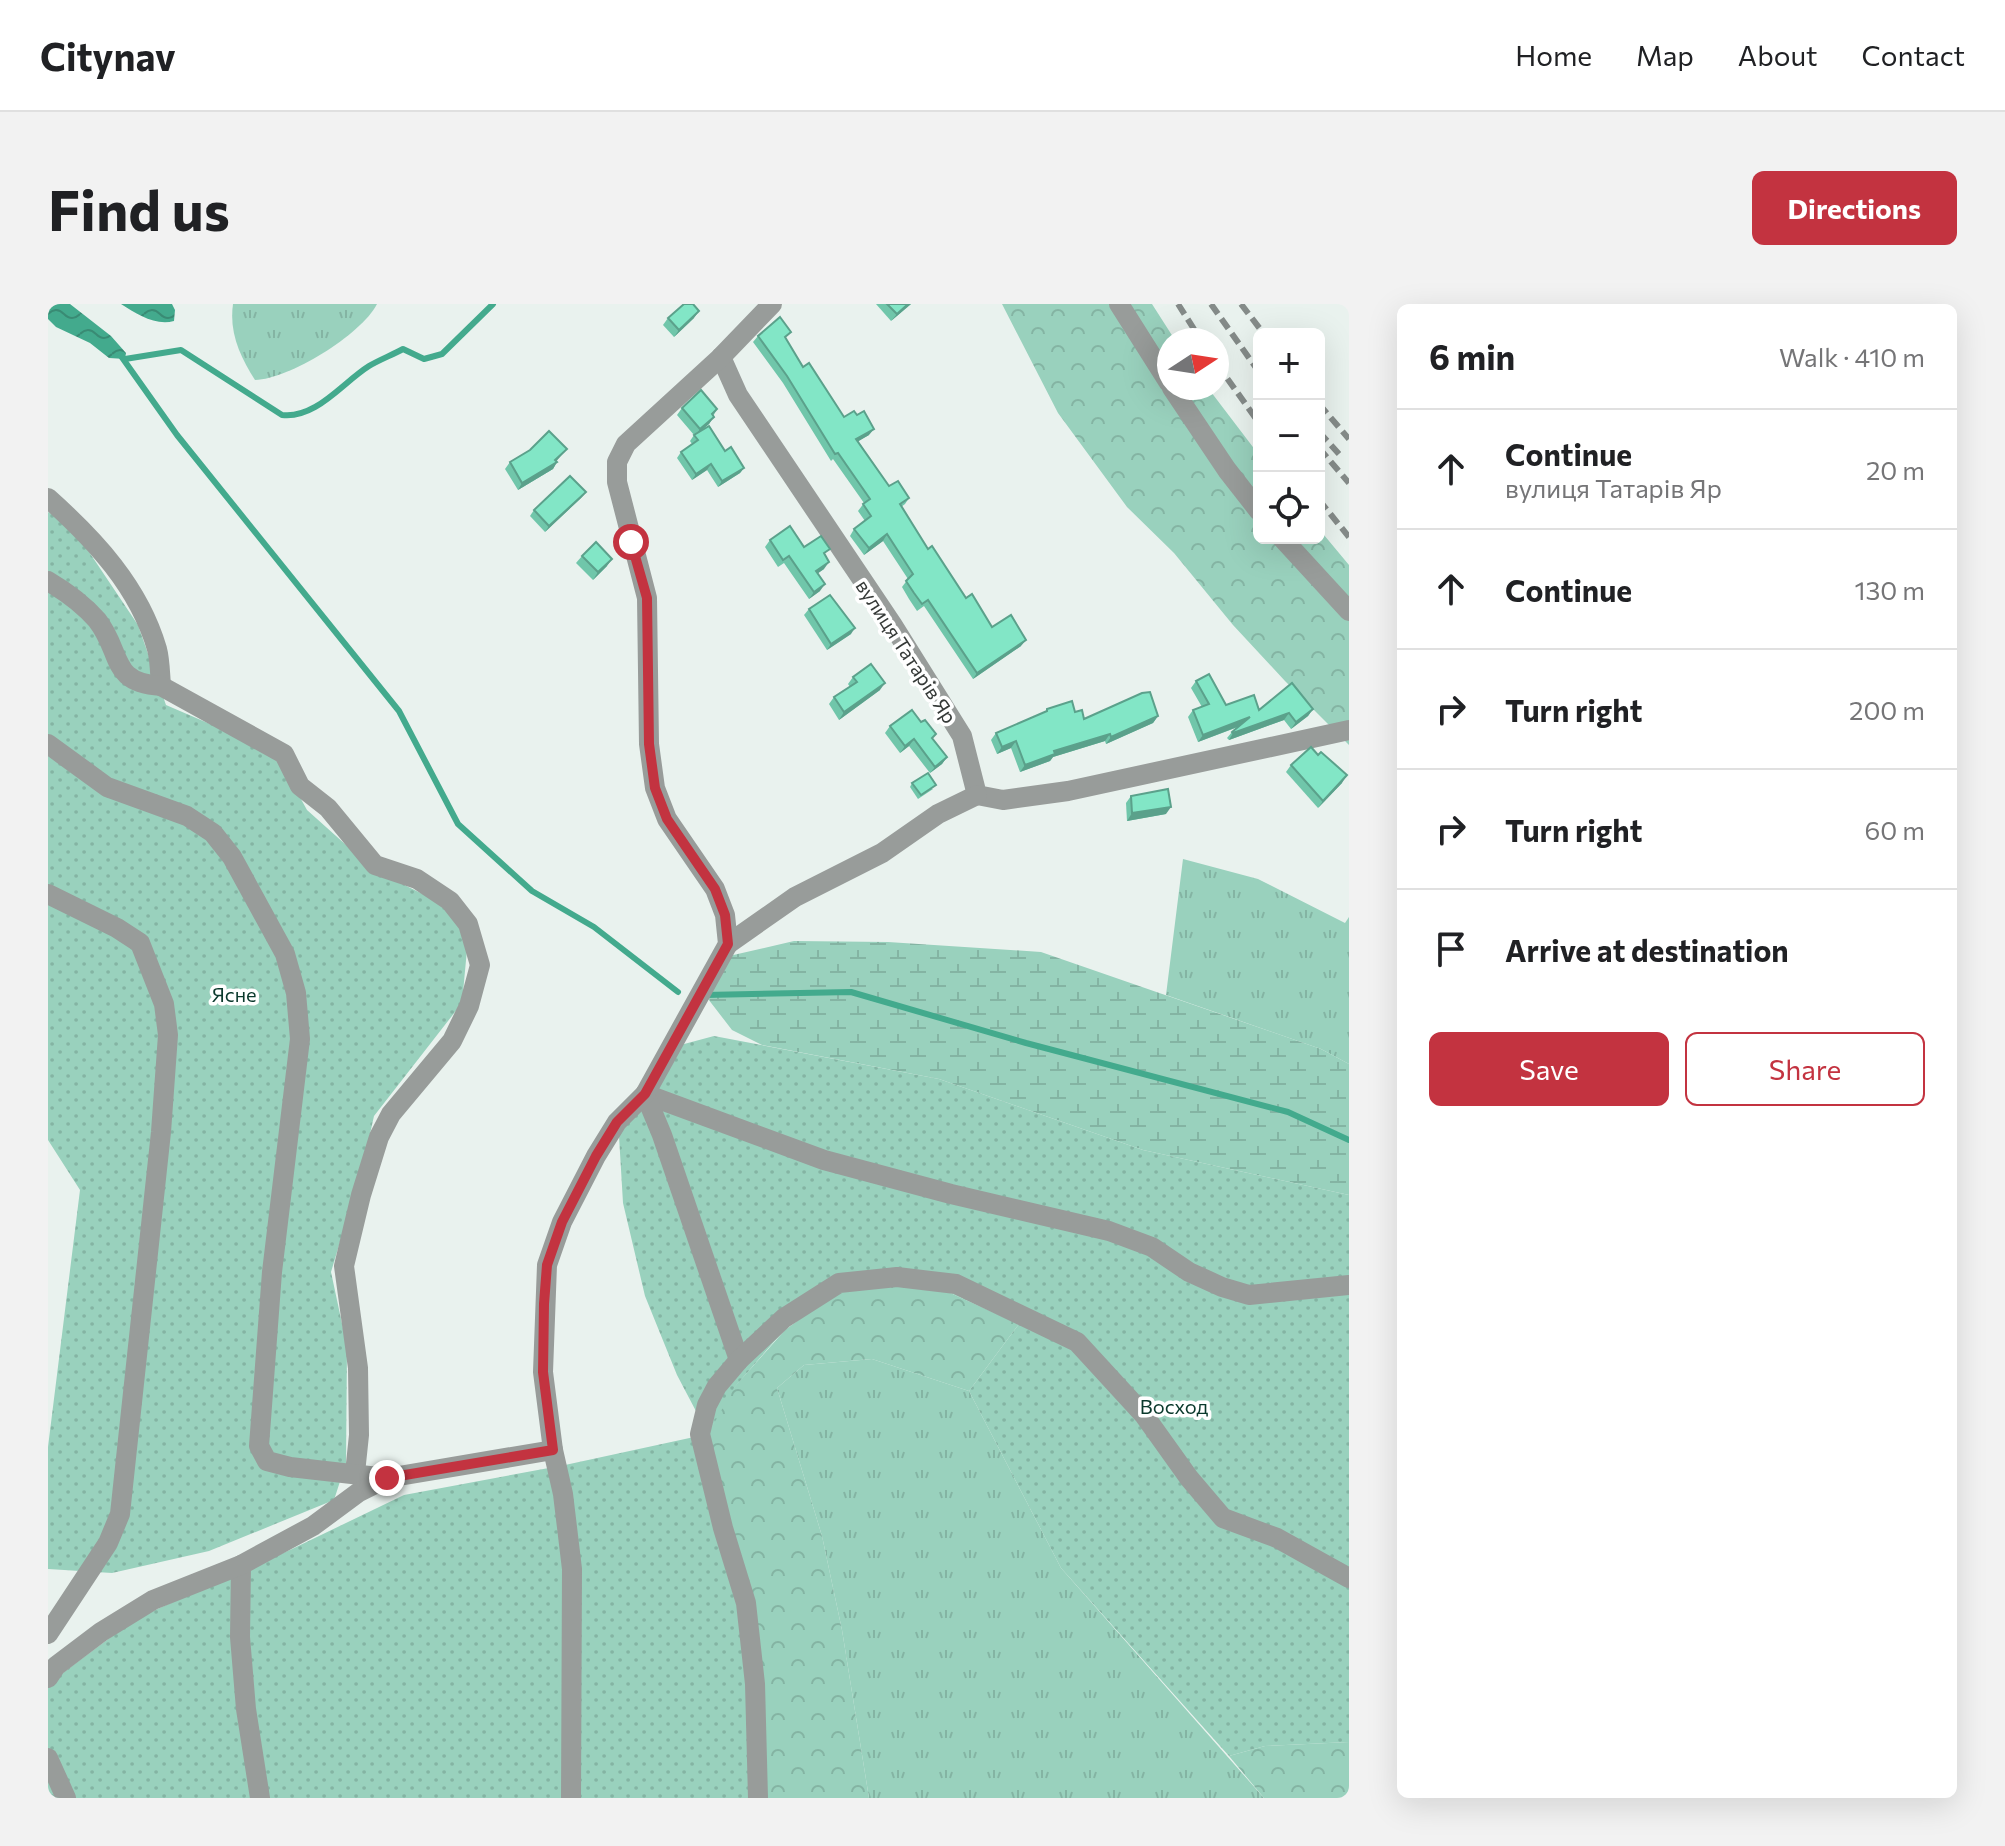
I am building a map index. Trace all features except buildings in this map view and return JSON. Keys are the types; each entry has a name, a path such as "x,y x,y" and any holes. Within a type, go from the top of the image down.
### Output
{"street":[{"path":"728,944 725,915 715,889 667,819 655,788 649,744 647,598 617,482 617,462 626,444 721,357 772,304"},
{"path":"1119,304 1157,364"},
{"name":"вулиця Татарів Яр","path":"721,357 738,395 892,624 962,736 977,795"},
{"path":"1180,400 1253,503"},
{"path":"48,498 110,558 146,620 158,651 161,686"},
{"path":"1288,544 1349,611"},
{"path":"48,581 97,621 125,674 139,685 161,686 284,754 300,786 328,808 375,865 417,879 450,901 468,924 480,965 469,1006 452,1041 391,1114 379,1137 344,1266 358,1368 359,1435 355,1473"},
{"path":"571,1798 572,1569 543,1372 547,1265 562,1222 596,1156 617,1122 645,1094 728,944 795,897 882,853 938,814 977,795 1003,800 1068,791 1349,730"},
{"path":"48,744 107,787 187,816 213,833 232,857 285,954 296,993 300,1039 272,1272 259,1446 267,1461 278,1464 387,1478"},
{"path":"48,894 117,928 140,943 164,1004 168,1035 161,1132 120,1514 108,1543 48,1634"},
{"path":"645,1094 824,1160 1109,1231 1152,1247 1189,1272 1249,1295 1349,1285"},
{"path":"645,1094 739,1360"},
{"path":"758,1798 755,1684 746,1603 723,1528 700,1434 707,1405 717,1386 739,1360 784,1318 839,1283 897,1277 956,1284 1077,1342 1144,1415 1189,1478 1223,1518 1277,1538 1349,1578"},
{"path":"48,1678 56,1666 101,1632 153,1600 241,1565 313,1526 359,1492 387,1478 553,1450"},
{"path":"241,1565 240,1637 246,1709 260,1798"},
{"path":"48,1758 66,1798"}],"green space":[{"path":"233,304 377,304 356,329 323,353 286,372 255,380 237,344"},
{"path":"1002,304 1152,304 1167,328 1157,328 1157,400 1217,400 1253,447 1253,544 1325,544 1325,536 1349,565 1349,745 1285,681 1233,625 1174,553 1127,507 1058,413"},
{"name":"Ясне","path":"48,512 71,525 138,625 166,705 275,752 307,810 374,870 445,905 468,939 462,1003 374,1116 363,1165 331,1272 347,1347 346,1463 334,1500 209,1551 112,1573 48,1569 48,1447 80,1190 48,1140"},
{"path":"1183,859 1258,879 1345,923 1349,917 1349,1064 1321,1049 1166,995"},
{"path":"794,941 888,942 1041,952 1321,1049 1349,1064 1349,1195 1143,1150 939,1079 762,1045 732,1030 705,995 729,956"},
{"name":"Восход","path":"714,1036 939,1079 1143,1150 1349,1195 1349,1742 1265,1746 1229,1756 1061,1568 969,1391 1019,1324 946,1291 899,1285 842,1289 785,1329 734,1388 708,1434 677,1375 645,1296 623,1203 619,1136 673,1047"},
{"path":"899,1285 946,1291 1019,1324 969,1391 872,1359 804,1365 777,1388 822,1536 842,1630 869,1798 764,1798 725,1506 708,1434 730,1392 785,1330 842,1288"},
{"path":"872,1359 969,1391 1061,1568 1264,1798 869,1798 842,1630 822,1536 777,1388 804,1365"},
{"path":"708,1434 725,1506 751,1585 764,1798 48,1798 48,1684 135,1619 404,1495"},
{"path":"1349,1742 1349,1798 1264,1798 1229,1756 1265,1746"}],"water":[{"path":"48,304 70,304 111,336 126,353 125,359 109,358 90,343 56,327 48,319"},
{"path":"121,304 172,304 174,321 153,320"}],"waterway":[{"path":"125,359 181,350 282,415 294,415 317,406 369,366 403,349 424,359 442,354 493,304"},
{"path":"121,356 177,435 399,711 458,824 532,891 594,927 678,992"},
{"path":"705,995 851,992 1026,1043 1288,1112 1349,1140"}],"railway":[{"path":"1178,304 1193,328"},
{"path":"1211,304 1253,364"},
{"path":"1241,304 1259,328"},
{"path":"1229,381 1253,415"},
{"path":"1325,411 1349,439"},
{"path":"1325,439 1339,454"},
{"path":"1325,455 1349,483"},
{"path":"1325,507 1349,537"}],"route":[{"path":"387,1478 553,1450 543,1372 547,1265 562,1222 596,1156 617,1122 645,1094 728,944 725,915 715,889 667,819 655,788 649,744 647,598 631,542"}]}
